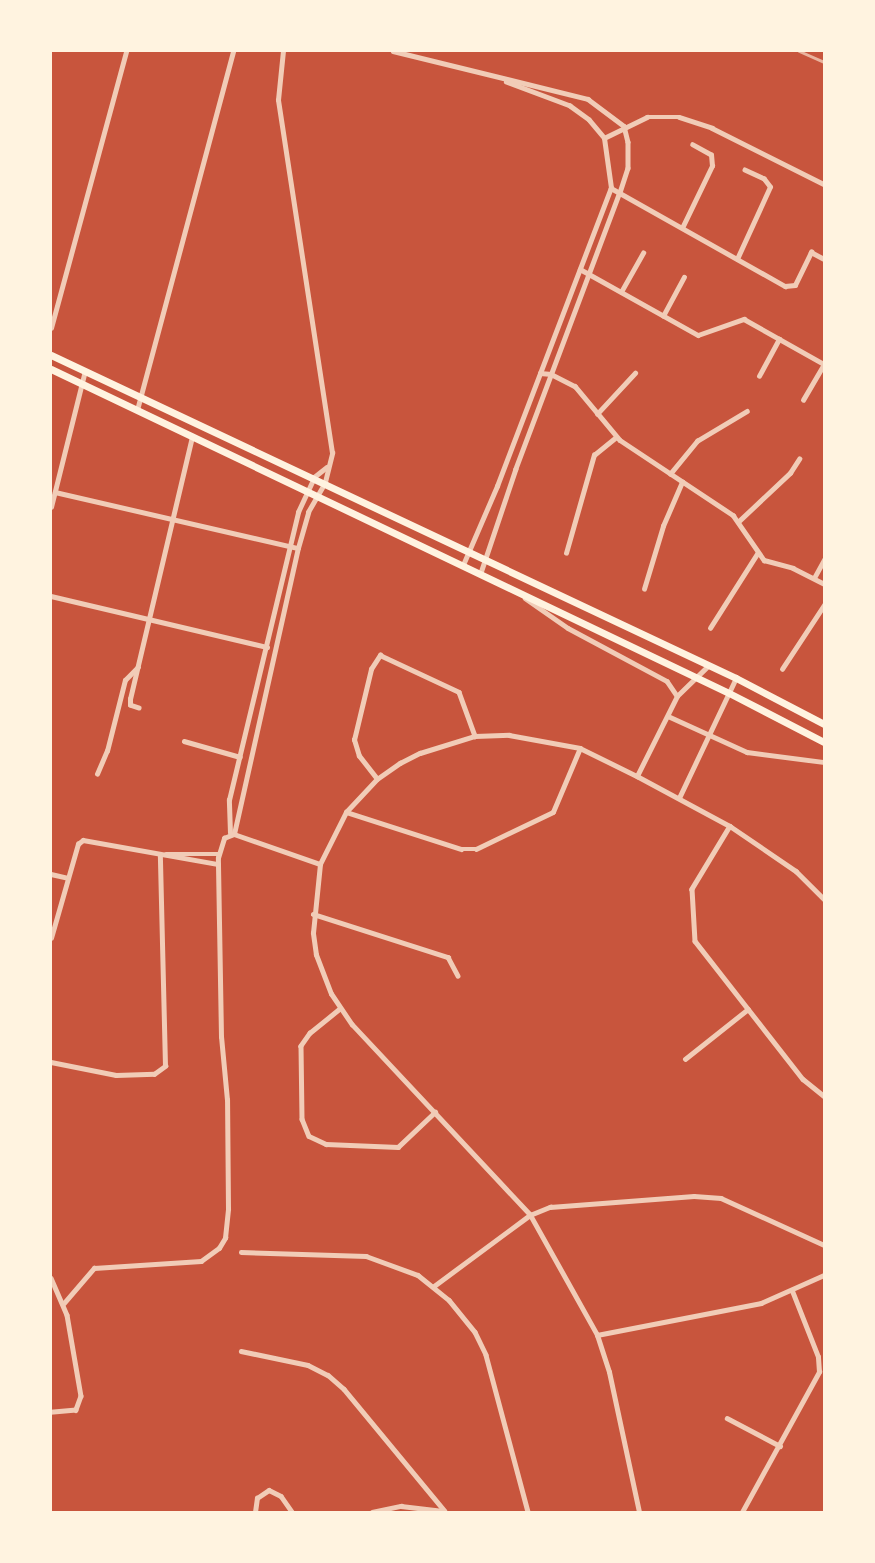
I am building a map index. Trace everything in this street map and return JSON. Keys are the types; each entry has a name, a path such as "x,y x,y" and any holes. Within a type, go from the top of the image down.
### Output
{"main road":[{"path":"51,355 325,482 736,678 824,724"},
{"path":"51,369 481,573 729,693 824,742"}],"street":[{"path":"51,328 126,51"},
{"path":"137,410 233,51"},
{"path":"64,1303 94,1268 201,1261 211,1256 225,1238 228,1209 219,854 232,833 298,548 317,495 325,482 332,453 278,100 283,51"},
{"path":"393,51 500,79 546,86 588,99 624,126 629,159 620,192 551,374 481,573"},
{"path":"463,565 611,188 604,138 570,106 500,79"},
{"path":"604,138 624,126 655,115 679,117 712,128 824,184"},
{"path":"682,228 712,166 711,155 693,145"},
{"path":"737,260 770,187 764,178 745,170"},
{"path":"611,188 788,287 797,282 811,252 824,259"},
{"path":"621,292 643,253"},
{"path":"580,269 698,335 744,319 824,364 803,400"},
{"path":"663,316 684,277"},
{"path":"759,376 779,339"},
{"path":"51,507 85,371"},
{"path":"540,373 551,374 575,386 616,437 739,521 757,554 768,563 814,578 824,584"},
{"path":"597,414 635,373"},
{"path":"670,474 697,441 747,411"},
{"path":"139,708 129,702 192,436"},
{"path":"566,553 594,455 616,437"},
{"path":"739,521 790,473 800,459"},
{"path":"232,833 228,808 289,546 306,490 314,477 327,468"},
{"path":"644,589 660,536 682,482"},
{"path":"55,492 298,548"},
{"path":"710,628 757,554"},
{"path":"814,578 824,560"},
{"path":"514,590 568,628 666,681 677,696"},
{"path":"51,596 275,649"},
{"path":"782,669 824,605"},
{"path":"377,779 359,756 354,740 370,669 380,655 459,692 468,708 475,736"},
{"path":"637,776 677,696 708,666"},
{"path":"97,774 107,752 125,680 138,667"},
{"path":"679,798 736,678"},
{"path":"668,716 747,752 824,762"},
{"path":"639,1512 625,1436 597,1335 530,1215 340,1009 316,955 313,914 320,864 346,812 377,779 420,753 475,736 542,739 580,748 730,826 796,871 824,899"},
{"path":"184,741 240,756"},
{"path":"346,812 461,849 476,849 549,816 556,807 580,748"},
{"path":"242,749 252,752"},
{"path":"730,826 692,889 693,932 697,947 802,1079 824,1096"},
{"path":"232,833 320,864"},
{"path":"51,938 53,921 78,844 83,840 218,864"},
{"path":"160,855 219,854"},
{"path":"51,1062 116,1075 154,1074 165,1066 160,855"},
{"path":"51,874 68,878"},
{"path":"313,914 448,957 458,976"},
{"path":"340,1009 310,1033 301,1046 302,1119 309,1136 326,1144 398,1147 435,1112"},
{"path":"685,1059 748,1009"},
{"path":"434,1286 530,1215 550,1207 706,1197 740,1204 824,1245"},
{"path":"241,1252 366,1256 387,1261 434,1286 463,1314 486,1355 528,1512"},
{"path":"597,1335 741,1307 792,1291 824,1275"},
{"path":"51,1278 64,1303 79,1371 81,1401 76,1410 51,1412"},
{"path":"742,1512 816,1380 819,1366 792,1291"},
{"path":"241,1351 308,1365 328,1376 344,1389 446,1512"},
{"path":"727,1418 780,1446"},
{"path":"255,1512 257,1498 269,1490 281,1496 292,1512"},
{"path":"372,1512 401,1506 446,1512"}],"railway":[{"path":"799,51 824,62"}]}
